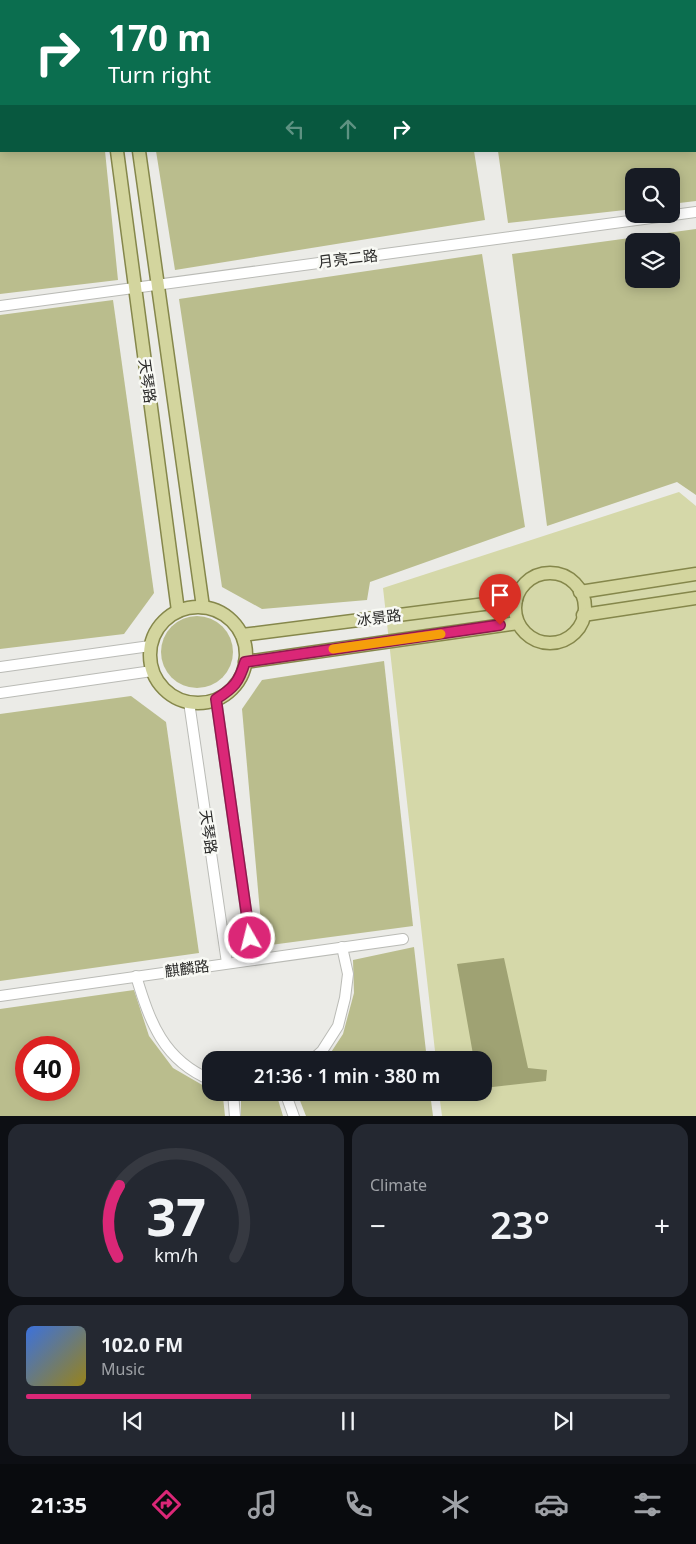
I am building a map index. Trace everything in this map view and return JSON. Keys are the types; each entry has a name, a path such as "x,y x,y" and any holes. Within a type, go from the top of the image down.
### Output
{"main road":[{"name":"天琴路","path":"117,152 178,611"},
{"name":"天琴路","path":"139,152 203,607"},
{"path":"545,572 559,574 570,579 580,592 583,598 584,609 582,620 568,638 555,643 534,639 525,632 518,622 515,611 516,600 520,590 527,581 545,572"},
{"path":"580,592 696,574"},
{"path":"583,615 696,598"},
{"name":"冰景路","path":"242,635 516,600"},
{"path":"190,607 203,607 219,612 232,622 242,635 246,648 245,662 240,678 230,690 216,699 203,703 189,702 173,696 161,686 152,671 150,646 156,631 165,619 178,611 190,607"},
{"name":"冰景路","path":"245,662 518,622"}],"street":[{"name":"月亮二路","path":"0,306 696,212"},
{"path":"0,667 150,646"},
{"path":"0,693 152,671"},
{"name":"天琴路","path":"216,699 253,960"},
{"name":"天琴路","path":"189,702 227,963"},
{"name":"麒麟路","path":"0,996 403,939"},
{"path":"322,1051 338,1026 343,1007 348,974 342,947"},
{"path":"136,976 154,1027 170,1052 186,1066 202,1075"},
{"path":"233,1101 235,1116"},
{"path":"288,1101 294,1116"}],"shaded area":[{"path":"0,152 105,152 118,280 0,294"},
{"path":"156,152 474,152 485,220 175,270"},
{"path":"498,152 696,152 696,201 680,203 680,168 625,168 625,210 508,223"},
{"path":"696,229 696,495 677,482 547,526 512,254 625,239 625,288 680,288 680,233 667,233"},
{"path":"482,254 525,527 370,582 367,600 262,609 222,587 179,299"},
{"path":"113,300 154,593 124,634 0,649 0,315"},
{"path":"679,492 696,506 696,1116 442,1116 440,1101 492,1101 492,1051 435,1051 383,588"},
{"path":"197,616 217,622 227,632 233,652 227,672 217,682 197,688 177,682 167,672 161,652 167,632 177,622"},
{"path":"384,661 413,926 263,946 242,709 262,680"},
{"path":"131,696 166,722 199,953 0,981 0,714"},
{"path":"414,947 426,1051 332,1051 343,1034 354,993 353,960"},
{"path":"504,958 528,1068 547,1070 546,1081 492,1087 492,1051 472,1051 457,964"},
{"path":"134,990 149,1036 173,1068 202,1085 202,1101 223,1101 225,1116 0,1116 0,1009"},
{"path":"241,1101 278,1101 283,1116 241,1116"},
{"path":"300,1101 431,1101 433,1116 306,1116"}],"slow traffic":[{"path":"333,649 441,634"}],"route":[{"path":"250,938 216,699 230,690 240,678 245,662 500,625"}]}
